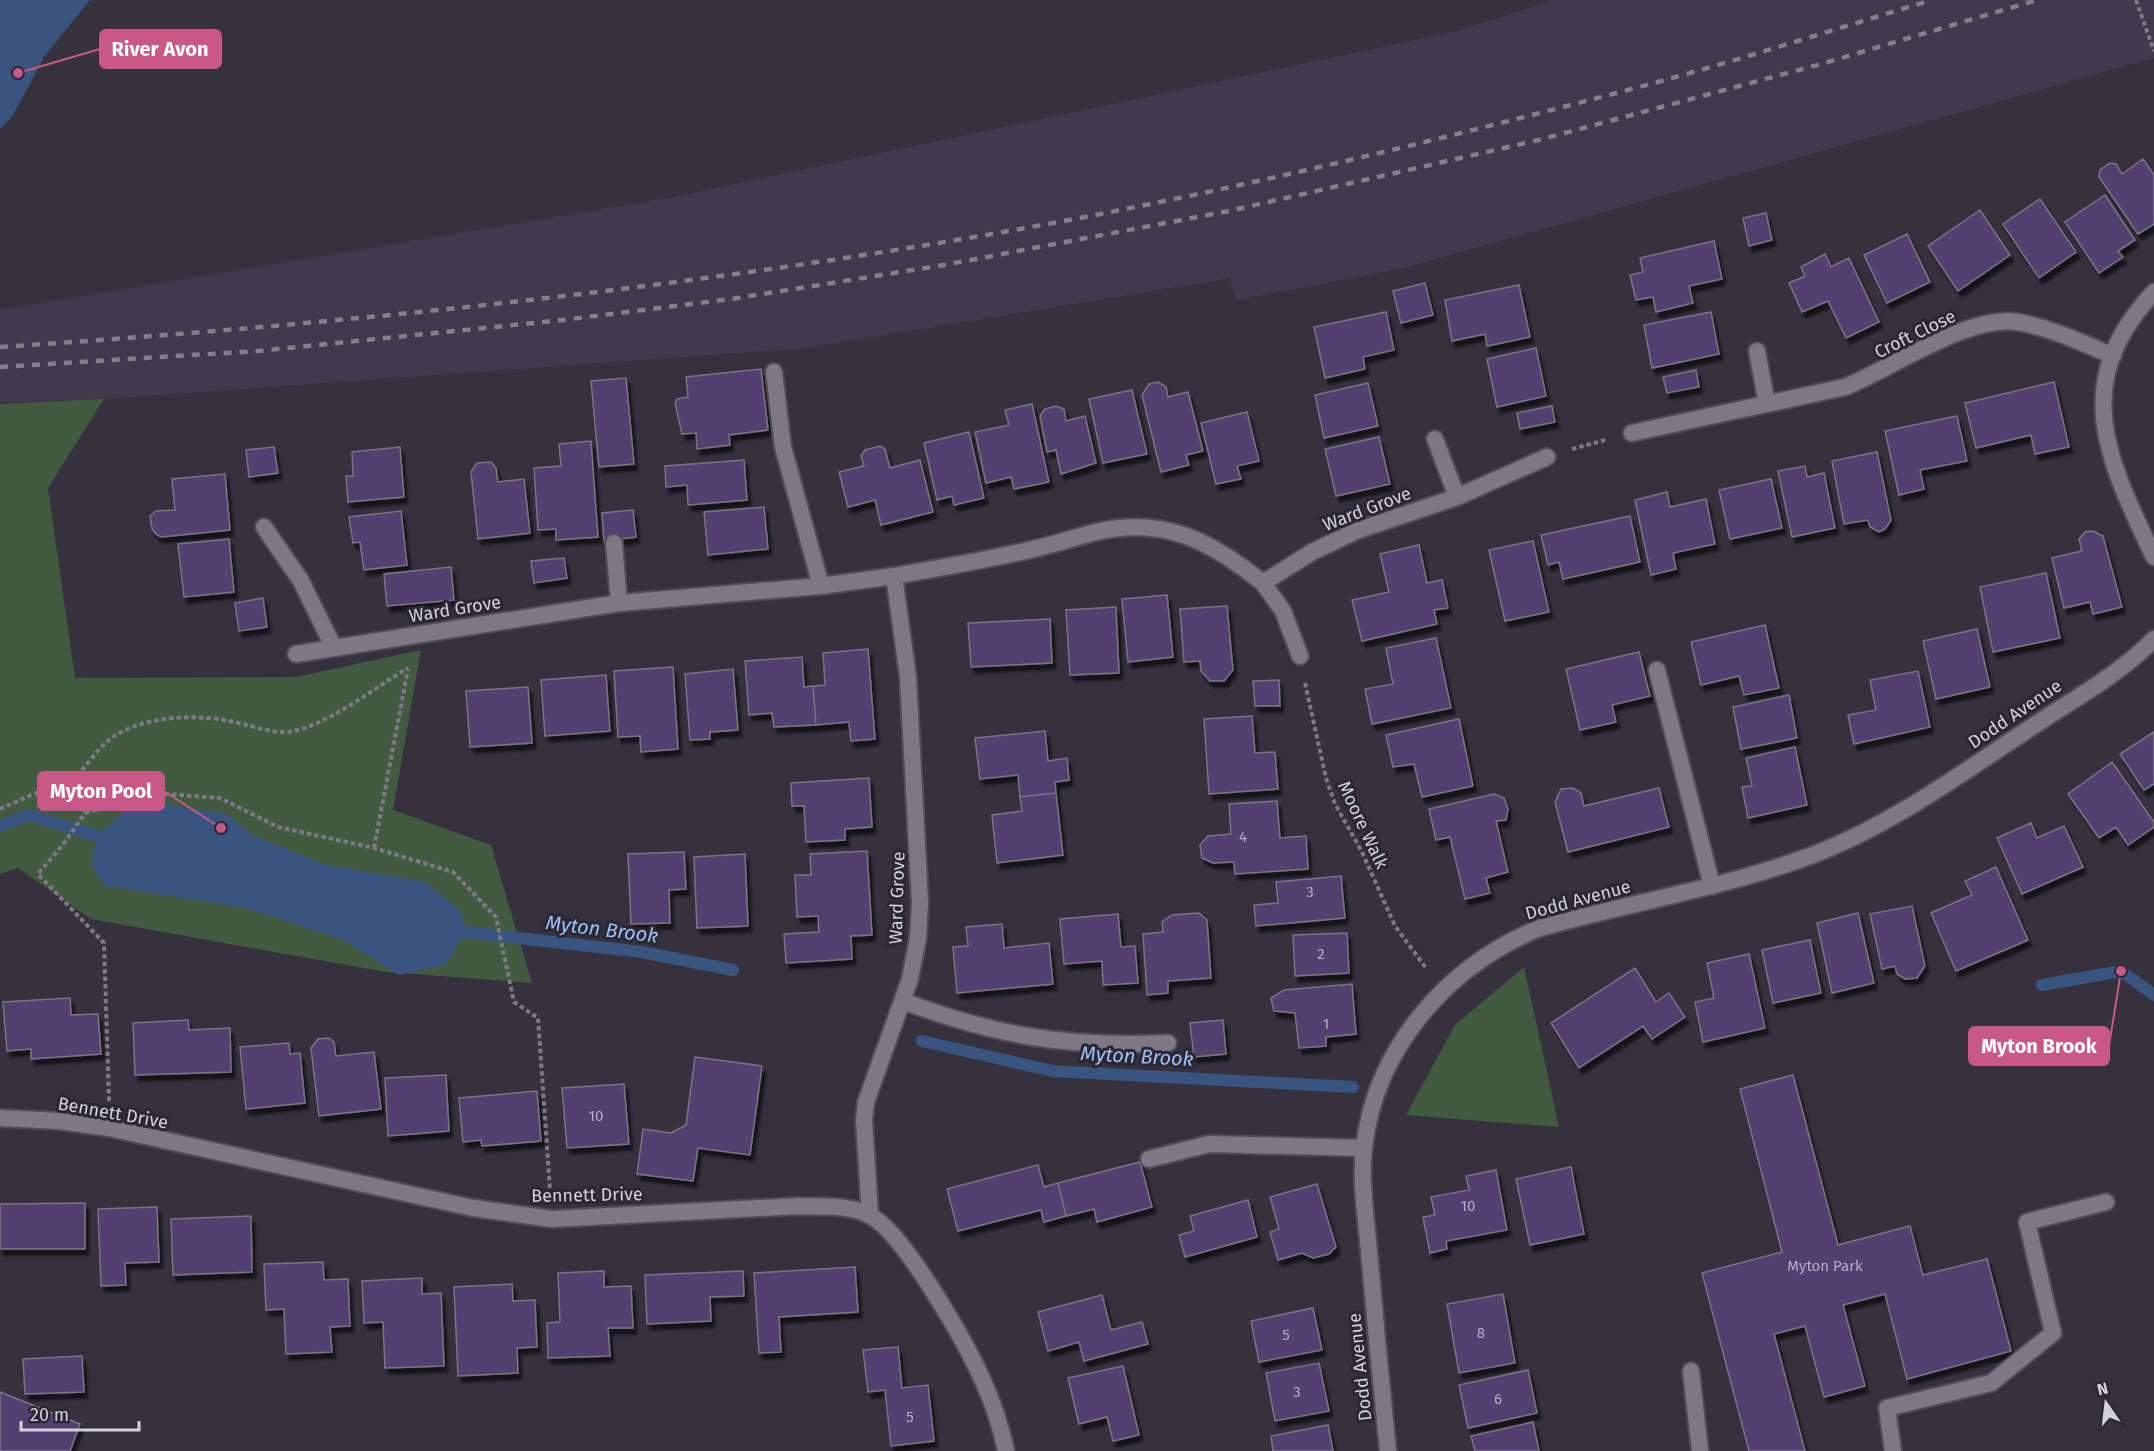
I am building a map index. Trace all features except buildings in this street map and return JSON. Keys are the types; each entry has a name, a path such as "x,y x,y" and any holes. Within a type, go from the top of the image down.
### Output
{"street":[{"path":"2154,292 2135,315 2113,356 2104,397 2107,442 2117,479 2154,557"},
{"name":"Croft Close","path":"1632,433 1845,387 1878,374 1946,337 1986,324 2018,322 2057,333 2113,356"},
{"path":"1757,351 1767,404"},
{"path":"774,372 783,447 821,586"},
{"path":"1435,439 1457,497"},
{"name":"Ward Grove","path":"1263,583 1312,552 1356,531 1457,497 1547,457"},
{"path":"264,527 301,581 334,648"},
{"name":"Ward Grove","path":"296,654 619,603 821,586 894,576 1025,551 1097,532 1133,528 1180,532 1221,550 1263,583 1283,611 1299,656"},
{"path":"614,543 619,603"},
{"name":"Ward Grove","path":"870,1215 864,1120 866,1101 903,1001 918,938 920,902 908,677 894,576"},
{"name":"Dodd Avenue","path":"1388,1451 1371,1281 1364,1148 1373,1101 1389,1065 1421,1014 1441,990 1472,964 1505,942 1537,929 1712,886 1817,853 1895,817 2105,678 2154,639"},
{"path":"1657,670 1712,886"},
{"path":"903,1001 962,1023 1012,1035 1129,1045 1168,1043"},
{"name":"Bennett Drive","path":"0,1118 59,1121 110,1128 473,1208 552,1219 798,1206 834,1207 870,1215 890,1230 901,1244 946,1314 983,1380 1006,1451"},
{"path":"1149,1159 1209,1144 1364,1148"},
{"path":"1893,1451 1887,1408 1991,1383 2053,1333 2027,1222 2106,1203"},
{"path":"1690,1371 1700,1451"}],"path":[{"path":"2136,0 2154,51"},
{"path":"1547,457 1632,433"},
{"name":"Moore Walk","path":"1299,656 1311,716 1335,804 1362,852 1395,926 1441,990"},
{"path":"374,848 410,661"},
{"path":"0,809 79,774 109,740 131,729 159,720 183,718 223,719 288,732 316,723 408,668"},
{"path":"79,774 84,814"},
{"path":"110,1128 104,943 38,874 65,842 84,814 152,793 220,798 278,827 374,848 453,872 496,917 514,1002 538,1018 552,1219"}],"shaded area":[{"path":"1554,0 2154,0 2154,58 1400,269 1236,300 1230,278 806,348 104,399 0,403 0,310 669,198 1457,31"}],"green space":[{"path":"104,399 48,488 75,678 296,677 421,650 393,810 491,845 532,983 386,972 91,919 18,868 0,874 0,404"},
{"path":"1524,967 1559,1127 1406,1115 1455,1025"}],"water":[{"path":"0,0 90,0 44,57 12,117 0,129"},
{"path":"161,803 226,814 252,835 327,865 425,882 462,912 465,932 446,965 399,975 341,939 247,908 105,886 91,865 97,836 124,811"}],"waterway":[{"name":"Myton Brook","path":"0,826 29,815 97,836"},
{"name":"Myton Brook","path":"465,932 642,952 733,970"},
{"name":"Myton Brook","path":"2042,985 2121,971 2154,995"},
{"name":"Myton Brook","path":"922,1041 1052,1071 1353,1087"}],"railway":[{"path":"0,347 249,328 498,304 745,273 992,234 1236,186 1478,129 1676,77 1932,0"},
{"path":"0,367 258,351 563,320 738,298 944,265 1229,211 1539,140 1821,64 2037,0"}],"place":[{"name":"River Avon","path":"18,73"},
{"name":"Myton Pool","path":"221,828"},
{"name":"Myton Brook","path":"2121,971"}]}
